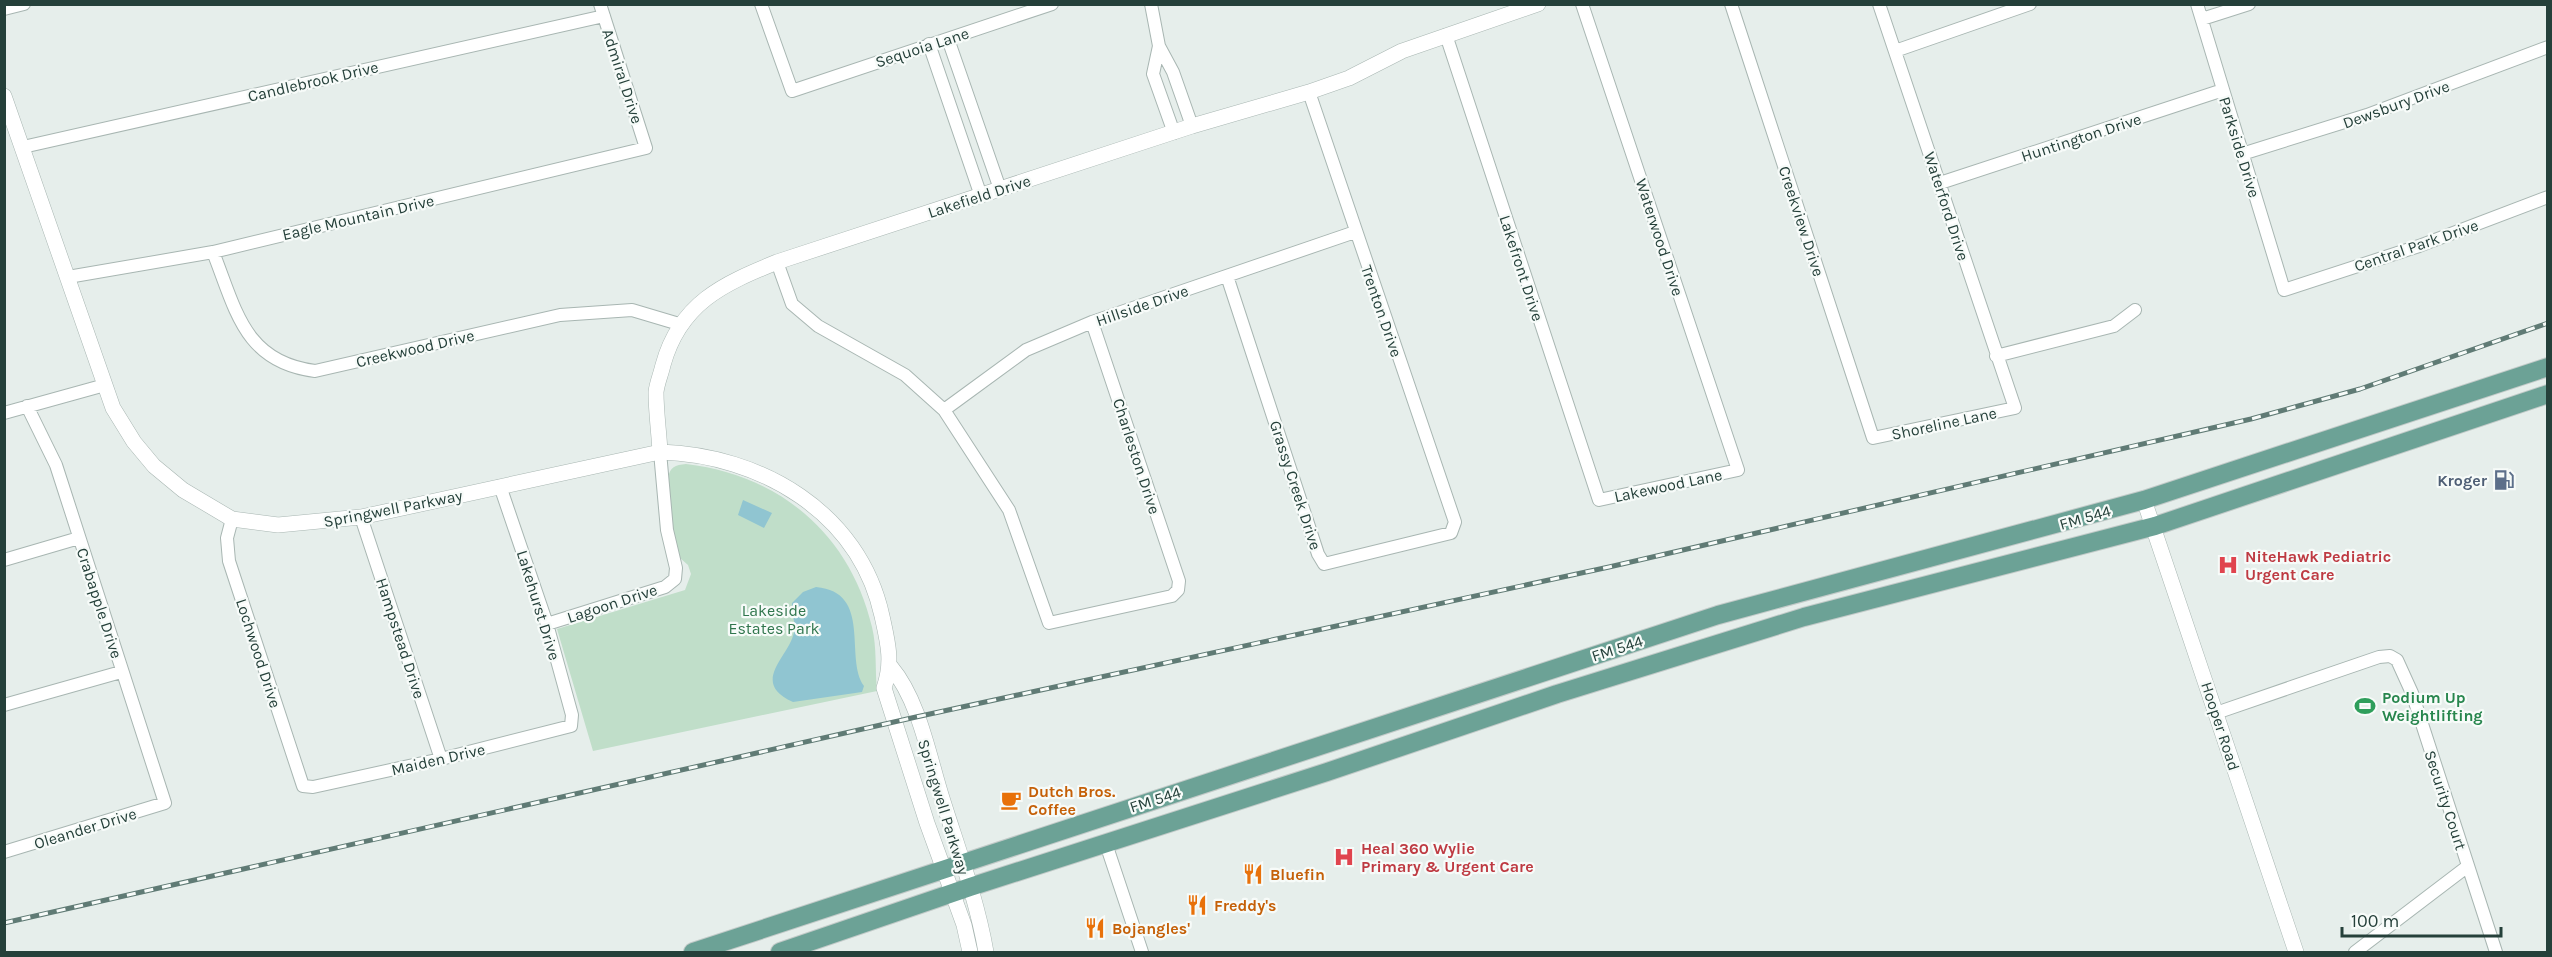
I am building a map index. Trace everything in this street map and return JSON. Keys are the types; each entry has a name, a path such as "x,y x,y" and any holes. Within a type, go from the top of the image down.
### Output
{"main road":[{"name":"FM 544","path":"705,951 1234,773 1718,615 2022,535 2144,500 2547,367"},
{"name":"FM 544","path":"780,952 961,890 1243,800 1434,735 1804,617 2155,526 2547,394"},
{"path":"2405,412 2414,439"},
{"path":"1946,580 1947,569 1959,561 2003,548 2022,535"},
{"path":"1434,735 1434,728 1451,714 1496,699 1513,682"},
{"path":"1234,773 1243,800"}],"street":[{"path":"4,9 24,4"},
{"name":"Sequoia Lane","path":"761,4 792,91 1052,4"},
{"path":"1150,4 1159,46 1173,72 1192,126"},
{"name":"Lakefield Drive","path":"675,579 676,568 667,530 656,390 666,354 679,324 703,300 733,280 777,262 1192,126 1309,92 1349,78 1402,51 1538,4"},
{"name":"Waterwood Drive","path":"1582,4 1738,470"},
{"name":"Creekview Drive","path":"1731,4 1874,438"},
{"name":"Waterford Drive","path":"1879,4 2015,408"},
{"path":"1895,51 2030,4"},
{"name":"Parkside Drive","path":"2197,4 2284,290"},
{"path":"2202,19 2249,4"},
{"name":"Candlebrook Drive","path":"23,147 602,10"},
{"name":"Admiral Drive","path":"602,10 646,148"},
{"name":"Lakefront Drive","path":"1446,35 1599,500"},
{"path":"948,39 1000,189"},
{"path":"929,44 981,195"},
{"path":"1159,46 1153,74 1174,133"},
{"name":"Dewsbury Drive","path":"2242,154 2367,115 2547,47"},
{"name":"Huntington Drive","path":"1940,183 2223,90"},
{"name":"Trenton Drive","path":"1309,92 1455,522 1454,529"},
{"name":"Springwell Parkway","path":"4,96 113,408 134,442 154,466 183,490 231,519 278,525 362,517 660,452 702,455 755,470 789,488 815,507 851,547 872,584 880,607 891,667 904,683 962,864 961,890 970,952"},
{"name":"Eagle Mountain Drive","path":"68,277 213,252 646,148"},
{"name":"Central Park Drive","path":"2284,290 2419,246 2547,197"},
{"name":"Hillside Drive","path":"944,410 1026,350 1092,322 1355,232"},
{"name":"Creekwood Drive","path":"213,252 248,334 263,351 291,368 315,371 560,315 632,310 679,324"},
{"path":"777,262 792,304 818,326 905,375 944,410"},
{"name":"Grassy Creek Drive","path":"1227,276 1318,554 1324,564 1451,533 1454,529"},
{"path":"1996,356 2114,326 2135,310"},
{"name":"Charleston Drive","path":"944,410 1009,510 1049,623 1172,596 1178,590 1179,581 1092,322"},
{"path":"4,412 105,385"},
{"name":"Crabapple Drive","path":"27,406 56,465 165,803"},
{"name":"Shoreline Lane","path":"1874,438 2015,408"},
{"name":"Lakewood Lane","path":"1599,500 1738,470"},
{"name":"Lakehurst Drive","path":"500,486 547,624 572,716 571,726"},
{"name":"Hooper Road","path":"2144,500 2155,526 2295,952"},
{"name":"Hampstead Drive","path":"362,517 441,759"},
{"name":"Lochwood Drive","path":"231,519 227,538 229,561 303,786"},
{"path":"4,560 79,538"},
{"name":"Lagoon Drive","path":"547,624 658,589 675,579"},
{"name":"Security Court","path":"2216,713 2379,657 2390,656 2397,660 2412,693 2496,952"},
{"name":"Springwell Parkway","path":"891,667 884,688 905,753 944,870 961,890 986,952"},
{"path":"4,705 122,672"},
{"name":"Maiden Drive","path":"303,786 313,787 441,759 571,726"},
{"path":"905,753 925,746"},
{"name":"Oleander Drive","path":"4,852 165,803"},
{"path":"1106,844 1142,952"},
{"path":"2355,952 2468,866"}],"green space":[{"name":"Lakeside Estates Park","path":"686,464 720,470 752,481 780,496 806,515 828,537 847,564 862,594 874,635 877,691 593,751 557,629 685,590 691,574 688,565 680,558 672,526 668,478 674,467"}],"water":[{"path":"743,500 772,513 764,528 738,515"},
{"path":"816,587 834,592 845,601 851,613 856,659 864,686 862,692 793,702 781,695 774,687 773,679 775,670 793,636 792,603 803,592"}],"railway":[{"path":"4,923 916,717 1609,567 2251,419 2360,389 2548,323"}],"place":[{"name":"Kroger","path":"2504,480"},
{"name":"NiteHawk Pediatric Urgent Care","path":"2228,565"},
{"name":"Podium Up Weightlifting","path":"2365,706"},
{"name":"Dutch Bros. Coffee","path":"1011,800"},
{"name":"Heal 360 Wylie Primary & Urgent Care","path":"1344,857"},
{"name":"Bluefin","path":"1253,874"},
{"name":"Freddy's","path":"1197,905"},
{"name":"Bojangles'","path":"1095,928"}]}
